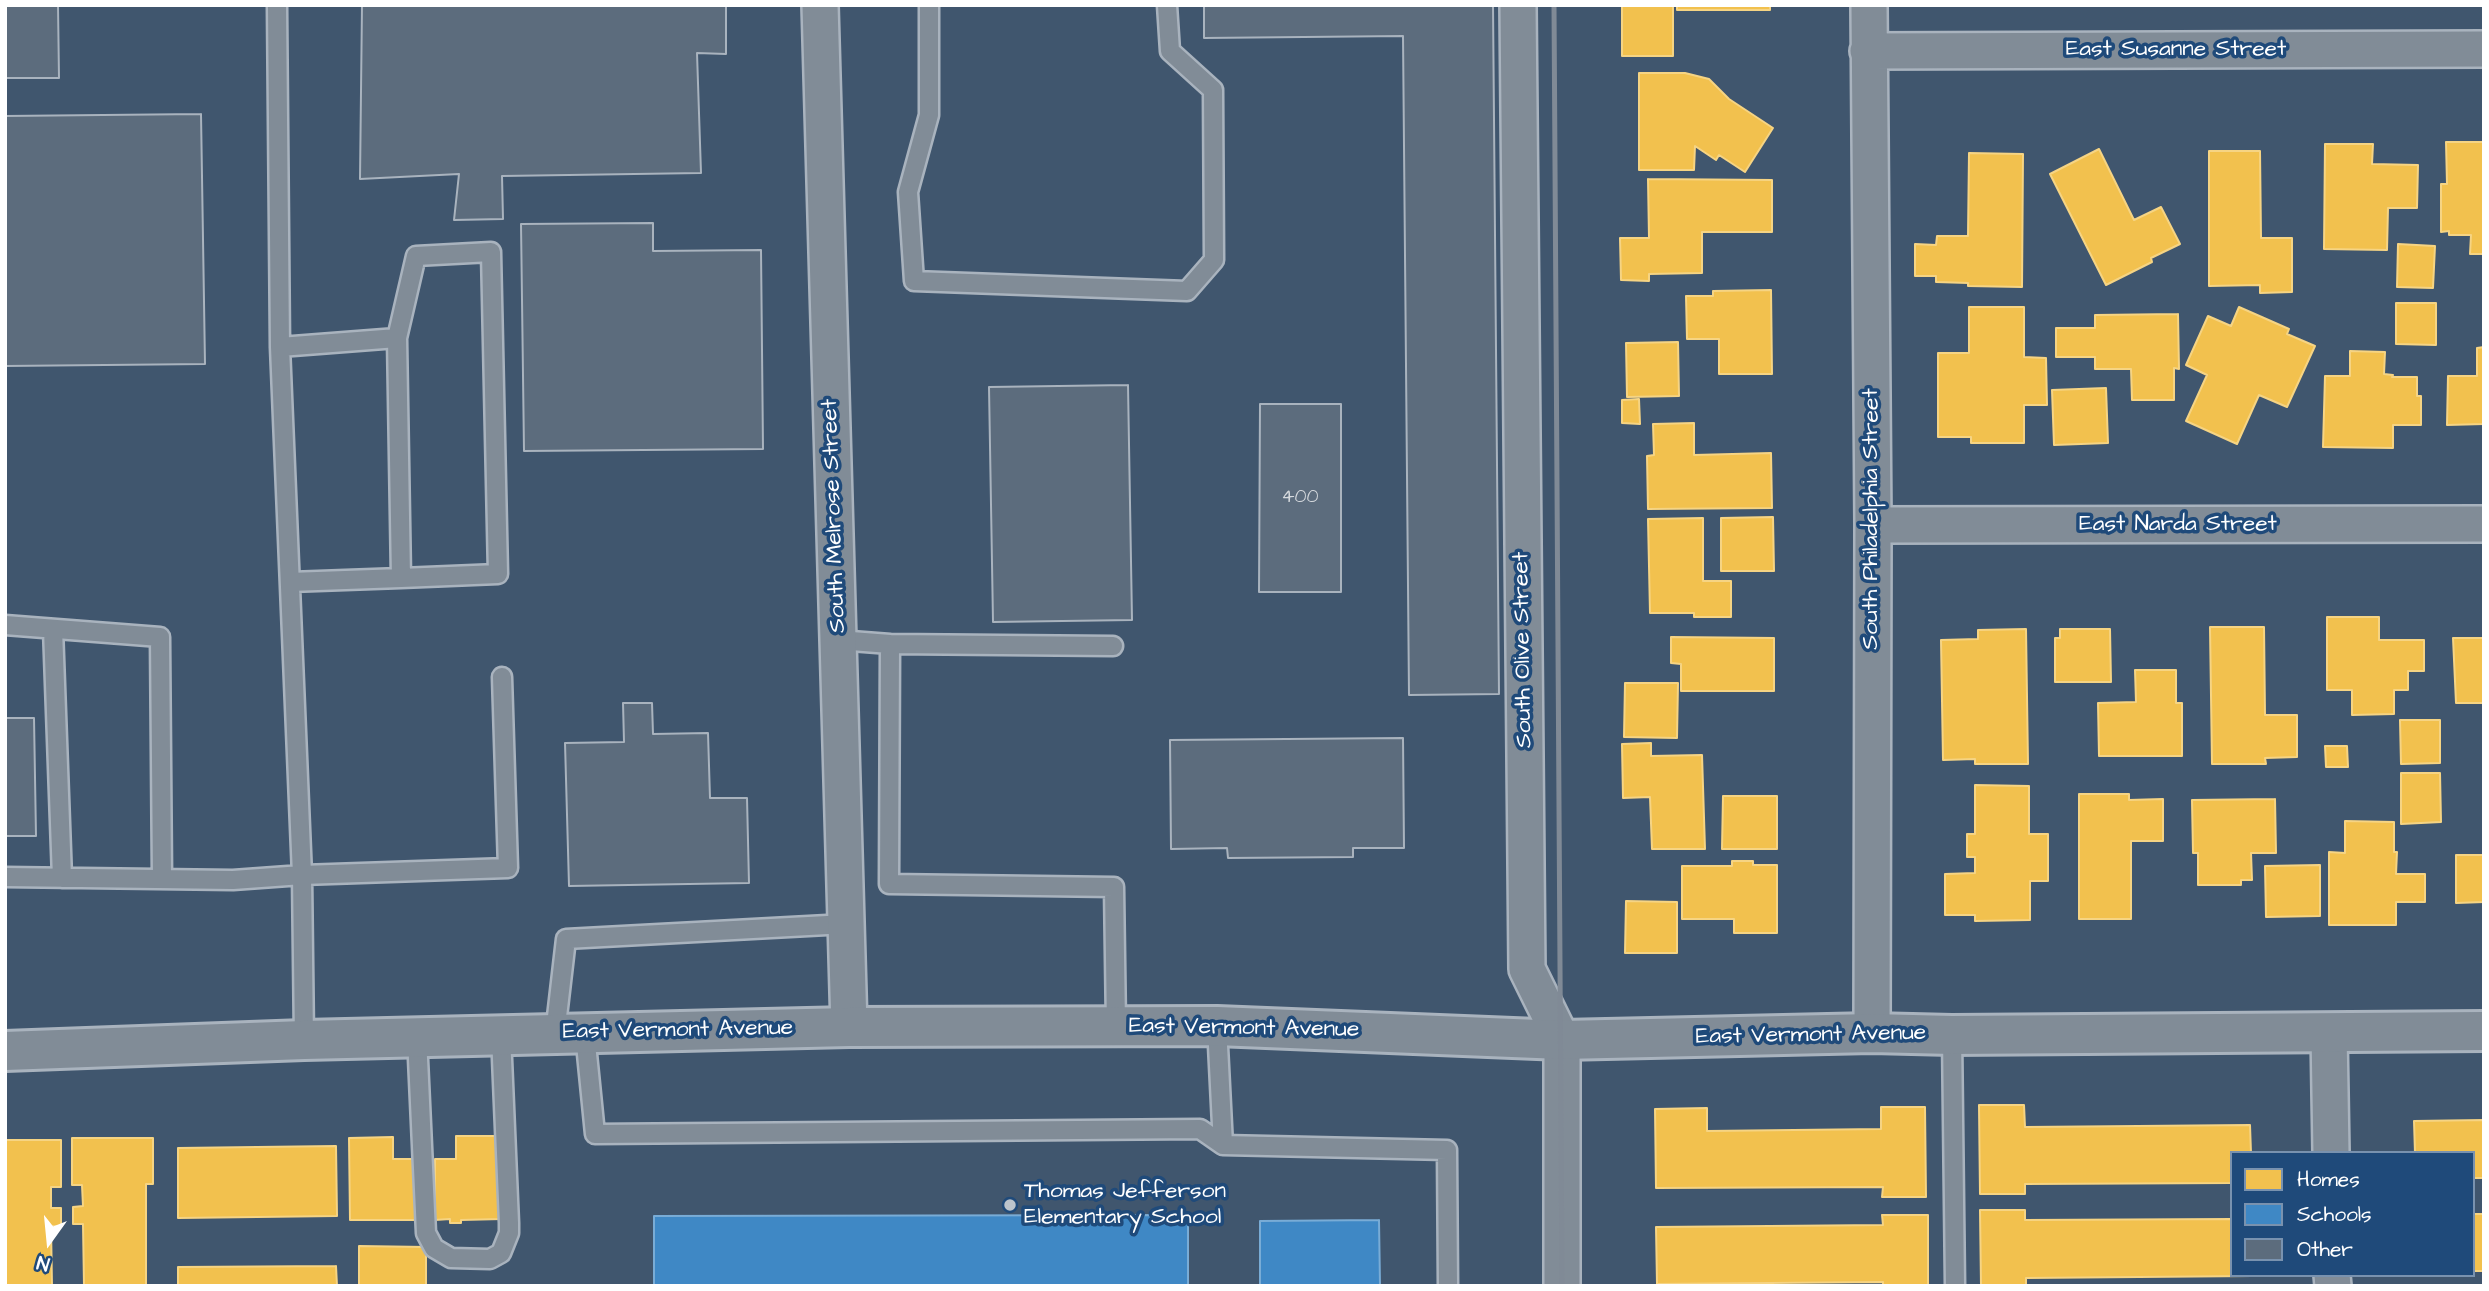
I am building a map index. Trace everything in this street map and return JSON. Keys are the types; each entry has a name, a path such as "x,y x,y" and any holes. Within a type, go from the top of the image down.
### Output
{"street":[{"name":"South Melrose Street","path":"820,5 849,1027"},
{"name":"South Olive Street","path":"1518,5 1527,969 1562,1040 1562,1286"},
{"name":"South Philadelphia Street","path":"1869,5 1873,525 1872,1033"},
{"name":"East Susanne Street","path":"1868,51 2484,50"},
{"name":"East Narda Street","path":"1873,525 2484,524"},
{"name":"East Vermont Avenue","path":"5,1051 304,1040 849,1027 1217,1026 1562,1040 1872,1033 1952,1035 2484,1031"},
{"path":"2329,1032 2331,1151"}],"lane":[{"path":"277,5 280,346 302,875 304,1040"},
{"path":"929,5 929,115 908,192 914,282 1186,291 1214,260 1213,90 1170,51 1167,5"},
{"path":"290,582 401,578 498,574 491,252 416,256 397,338 401,578"},
{"path":"280,346 397,338"},
{"path":"5,625 160,637 162,879"},
{"path":"53,629 62,878"},
{"path":"838,640 890,644 1114,646"},
{"path":"890,644 889,884 1114,887 1116,1027"},
{"path":"5,877 233,880 508,867 502,677"},
{"path":"846,924 566,939 570,1034 595,1134 1200,1129 1223,1145 1447,1150 1448,1286"},
{"path":"1217,1026 1223,1145"},
{"path":"417,1037 426,1233 434,1248 451,1258 490,1259 501,1253 509,1233 501,1035"},
{"path":"1952,1035 1955,1286"}],"building: Homes":[{"path":"1622,5 1673,5 1673,56 1622,56"},
{"path":"1677,5 1770,5 1770,10 1677,10"},
{"path":"1639,73 1685,73 1709,79 1729,99 1773,128 1745,172 1719,155 1716,160 1695,146 1694,170 1639,170"},
{"path":"2446,142 2484,142 2484,254 2470,254 2471,235 2449,235 2449,231 2441,232 2441,184 2447,184"},
{"path":"2325,144 2373,144 2372,164 2418,165 2417,208 2388,208 2387,250 2324,249"},
{"path":"2099,149 2134,220 2161,207 2180,244 2151,258 2152,262 2106,285 2050,174"},
{"path":"2209,151 2260,151 2261,238 2292,238 2292,292 2260,293 2260,285 2209,286"},
{"path":"1969,153 2023,154 2022,287 1968,286 1968,283 1936,282 1936,276 1915,276 1915,244 1936,245 1937,236 1968,236"},
{"path":"1648,179 1772,180 1772,232 1702,232 1702,273 1649,274 1649,281 1621,280 1620,238 1649,238"},
{"path":"2398,244 2435,246 2433,288 2397,287"},
{"path":"1771,290 1772,374 1719,374 1719,339 1687,339 1686,296 1713,296 1713,291"},
{"path":"2396,303 2436,303 2436,345 2396,344"},
{"path":"1969,307 2024,307 2024,357 2046,358 2047,405 2024,405 2024,443 1971,443 1971,437 1938,437 1938,353 1969,353"},
{"path":"2239,307 2289,329 2287,334 2315,346 2287,407 2259,395 2237,444 2186,421 2207,375 2186,365 2208,316 2231,326"},
{"path":"2178,314 2179,369 2174,368 2174,400 2132,400 2131,369 2095,369 2095,357 2056,357 2056,328 2095,328 2095,315"},
{"path":"1678,342 1679,396 1627,397 1626,343"},
{"path":"2484,347 2484,424 2447,425 2448,376 2477,376 2477,348"},
{"path":"2350,351 2385,352 2384,374 2393,375 2392,377 2417,377 2417,396 2421,396 2421,425 2393,425 2393,448 2323,447 2325,376 2350,376"},
{"path":"2106,388 2108,443 2054,445 2052,390"},
{"path":"1639,399 1640,424 1622,423 1622,400"},
{"path":"1694,423 1694,455 1771,453 1772,508 1648,509 1647,456 1654,455 1653,424"},
{"path":"1773,517 1774,571 1721,571 1721,518"},
{"path":"1703,518 1703,581 1731,581 1731,617 1694,617 1694,613 1650,613 1648,519"},
{"path":"2327,617 2379,617 2379,640 2424,640 2424,671 2408,671 2408,690 2394,690 2394,714 2352,715 2352,690 2327,690"},
{"path":"2210,627 2264,627 2265,715 2297,715 2297,757 2265,758 2266,764 2212,764"},
{"path":"2026,629 2028,764 1975,764 1975,759 1943,760 1941,640 1978,639 1978,630"},
{"path":"2060,629 2110,629 2111,682 2055,682 2055,638 2060,638"},
{"path":"1671,637 1774,638 1774,691 1681,691 1681,664 1671,663"},
{"path":"2453,638 2484,638 2484,703 2456,703"},
{"path":"2135,670 2176,670 2176,703 2182,703 2182,756 2099,756 2098,703 2136,702"},
{"path":"1625,683 1678,683 1677,738 1624,737"},
{"path":"2400,720 2440,720 2440,763 2401,764"},
{"path":"1651,743 1651,756 1702,755 1705,849 1652,849 1650,797 1623,798 1622,744"},
{"path":"2325,746 2347,746 2348,767 2326,767"},
{"path":"2401,773 2440,773 2441,822 2401,824"},
{"path":"1975,785 2029,786 2029,834 2048,834 2048,881 2030,881 2030,920 1975,921 1975,915 1945,915 1945,874 1975,873 1975,857 1967,857 1967,834 1975,834"},
{"path":"2079,794 2129,794 2129,800 2163,799 2163,841 2131,841 2131,919 2079,919"},
{"path":"1723,796 1777,796 1777,849 1722,849"},
{"path":"2275,799 2276,853 2251,853 2252,880 2241,880 2241,885 2198,885 2198,853 2193,853 2192,800"},
{"path":"2345,821 2394,822 2396,874 2425,874 2425,902 2396,902 2396,925 2329,925 2329,852 2345,853"},
{"path":"2456,855 2484,855 2484,902 2456,903"},
{"path":"1732,861 1753,861 1753,865 1777,865 1777,933 1734,933 1734,919 1682,919 1682,866 1732,866"},
{"path":"2320,865 2320,916 2266,917 2265,866"},
{"path":"1626,901 1677,902 1677,953 1625,953"},
{"path":"1979,1105 2024,1105 2025,1127 2250,1125 2251,1151 2230,1151 2230,1183 2025,1184 2025,1194 1980,1194"},
{"path":"1881,1107 1925,1107 1926,1197 1882,1197 1883,1187 1656,1188 1655,1109 1707,1108 1707,1131 1881,1129"},
{"path":"2484,1120 2484,1178 2475,1178 2475,1151 2415,1151 2414,1121"},
{"path":"456,1136 501,1136 502,1219 461,1220 461,1223 450,1223 450,1219 435,1220 435,1159 456,1159"},
{"path":"393,1137 393,1159 415,1159 416,1220 350,1220 349,1138"},
{"path":"72,1138 153,1138 153,1184 146,1184 146,1286 84,1286 83,1224 73,1224 73,1207 83,1206 82,1185 72,1185"},
{"path":"5,1140 61,1140 61,1187 51,1187 51,1208 61,1208 61,1226 51,1226 52,1286 5,1286"},
{"path":"336,1146 337,1216 178,1218 178,1148"},
{"path":"1980,1210 2025,1210 2025,1220 2230,1219 2230,1276 2026,1278 2026,1286 1981,1286"},
{"path":"2475,1214 2484,1214 2484,1271 2475,1271"},
{"path":"1882,1215 1928,1215 1928,1286 1883,1286 1883,1282 1657,1284 1656,1227 1883,1225"},
{"path":"359,1246 426,1247 426,1286 359,1286"},
{"path":"336,1266 337,1286 178,1286 178,1267"}],"building: Schools":[{"path":"1188,1215 1188,1286 654,1286 654,1216"},
{"path":"1379,1220 1380,1286 1260,1286 1260,1221"}],"building: Other":[{"path":"5,5 58,5 59,78 5,78"},
{"path":"362,5 726,5 726,54 697,53 701,173 502,176 503,219 454,220 459,174 360,179"},
{"path":"1204,5 1493,5 1499,694 1409,695 1403,36 1204,38"},
{"path":"201,114 205,364 5,366 5,116"},
{"path":"653,223 653,251 761,250 763,449 524,451 521,224"},
{"path":"1128,385 1132,620 993,622 989,387"},
{"path":"1260,404 1341,404 1341,592 1259,592"},
{"path":"623,703 652,703 653,734 708,733 710,798 747,798 749,883 569,886 565,743 624,742"},
{"path":"5,718 34,718 36,836 5,836"},
{"path":"1403,738 1404,848 1353,848 1353,857 1228,858 1227,848 1171,849 1170,740"}],"railway":[{"path":"1554,5 1562,1286"}],"place":[{"name":"Thomas Jefferson Elementary School","path":"1010,1205"}]}
